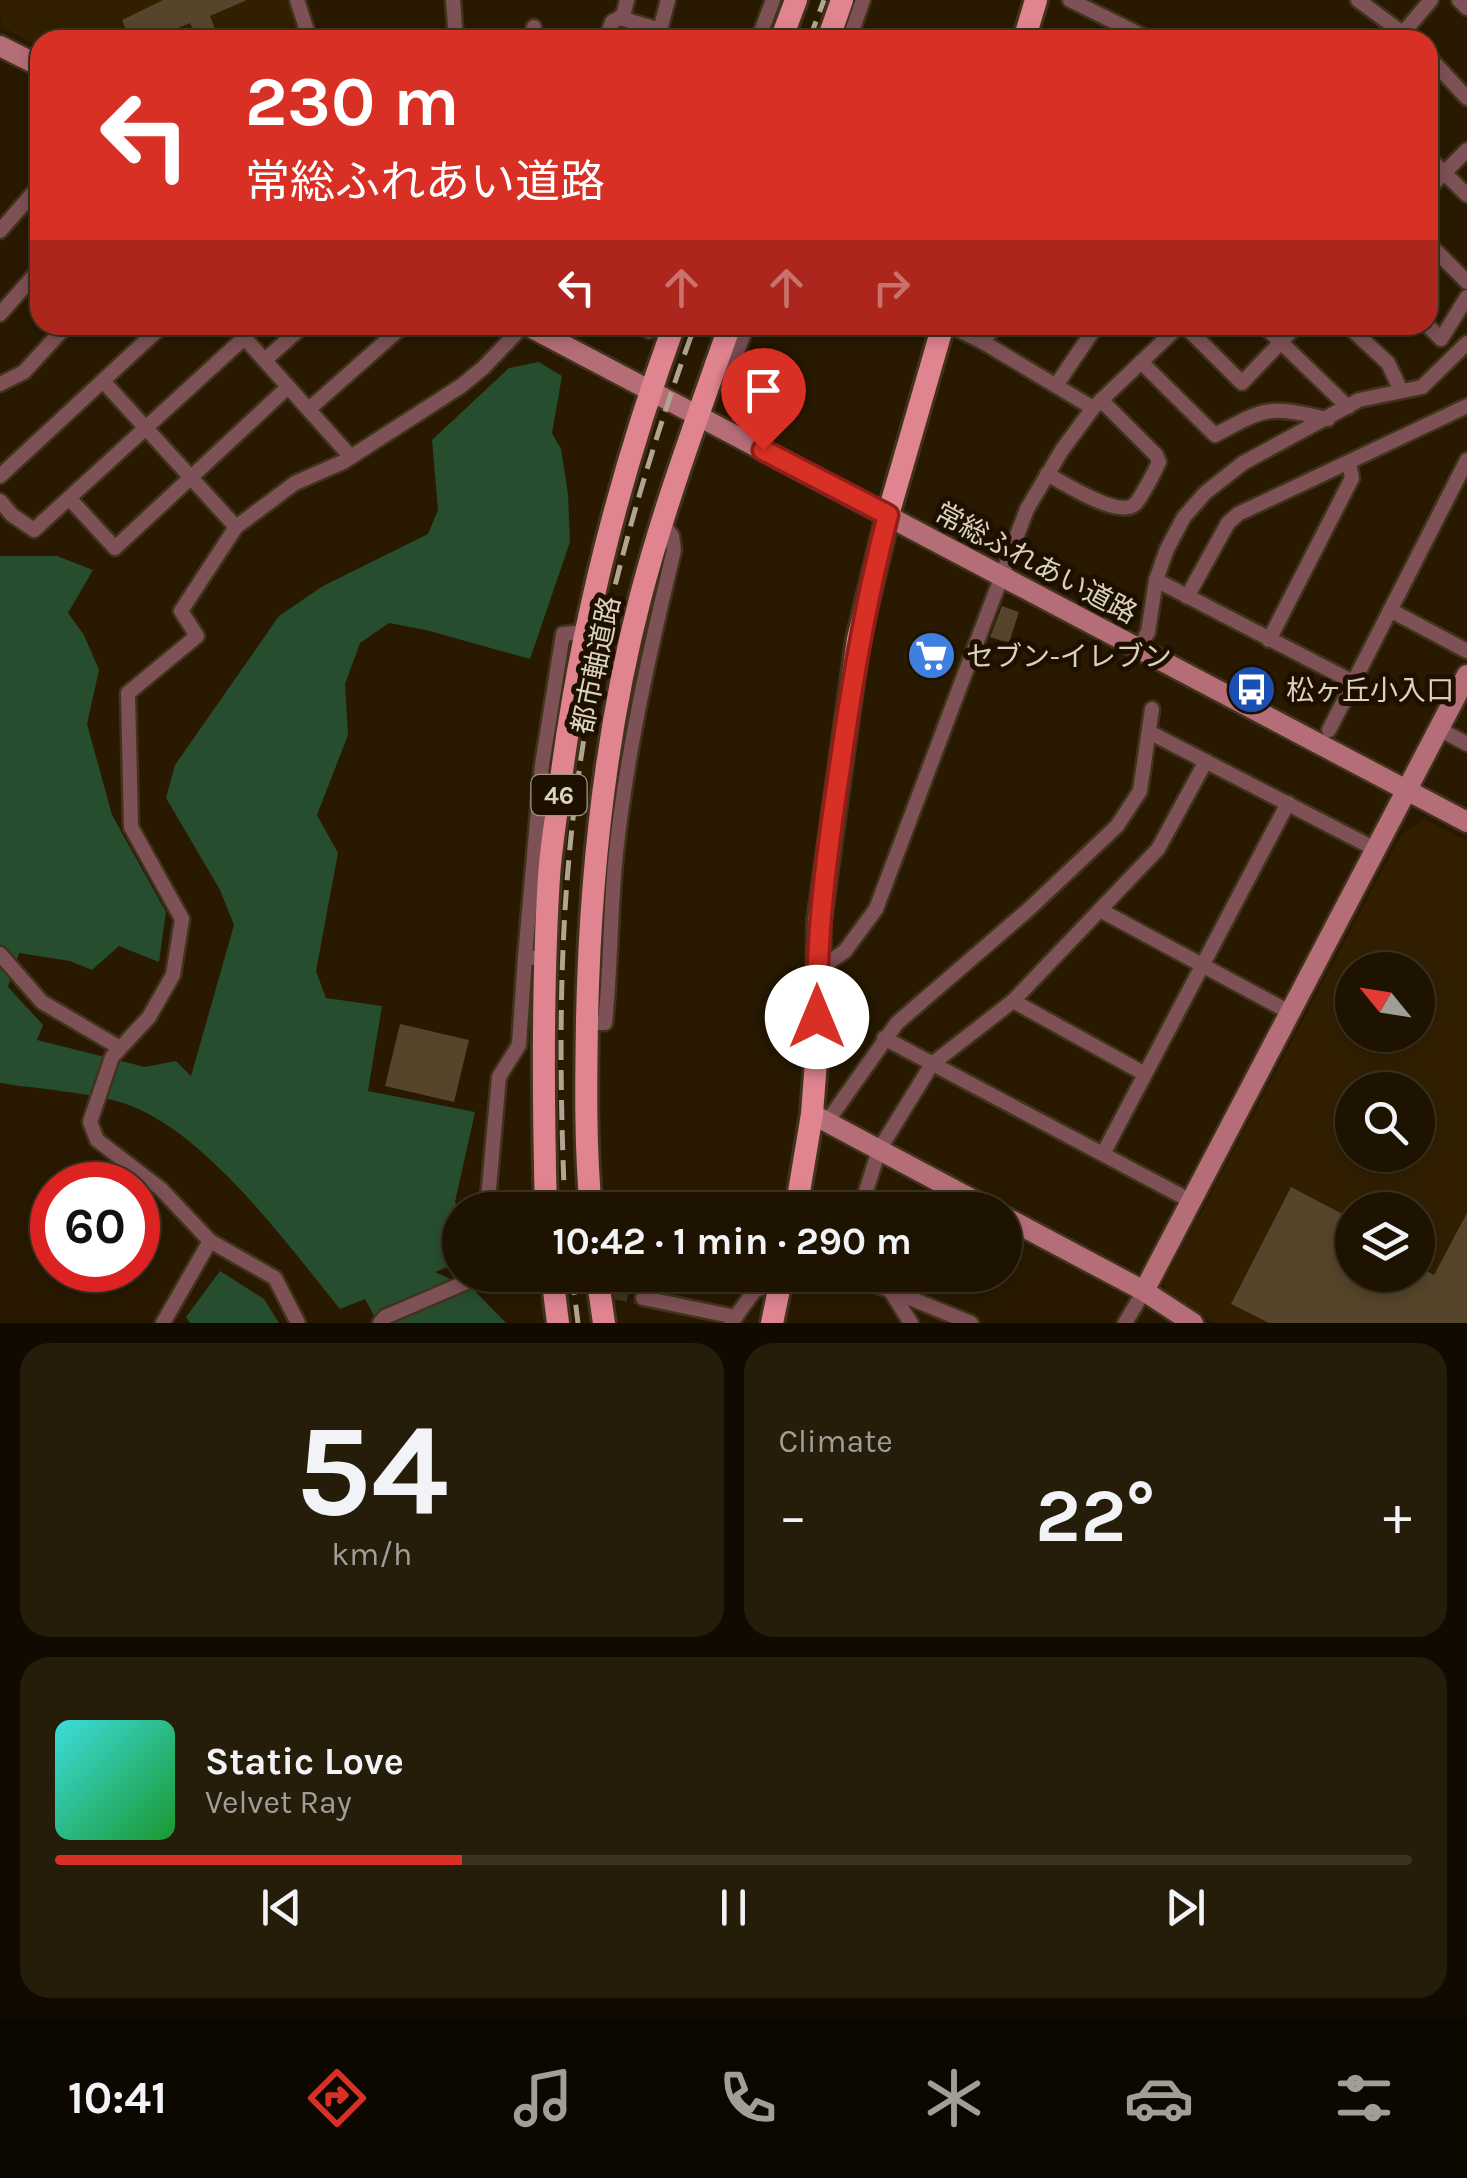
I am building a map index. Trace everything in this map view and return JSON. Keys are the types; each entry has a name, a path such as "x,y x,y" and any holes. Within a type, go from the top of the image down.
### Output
{"main road":[{"path":"785,30 796,0"},
{"path":"832,30 842,0"},
{"path":"1027,30 1036,0"},
{"name":"都市軸道路","path":"545,1192 535,958 571,700 622,476 670,335"},
{"name":"都市軸道路","path":"589,1192 587,1023 592,876 606,767 636,614 726,335"},
{"path":"801,1192 820,1118 817,970 825,868 858,639 888,515 942,335"},
{"path":"554,1292 558,1323"},
{"path":"600,1292 604,1323"},
{"path":"772,1323 778,1292"}],"street":[{"path":"297,0 307,30"},
{"path":"453,0 455,30"},
{"path":"609,30 612,22 620,18 627,0"},
{"path":"620,18 660,30 668,0"},
{"path":"762,30 773,0"},
{"path":"852,30 863,0"},
{"path":"1070,0 1130,30"},
{"path":"1358,0 1396,30"},
{"path":"1410,30 1430,0"},
{"path":"1459,0 1467,8"},
{"path":"0,46 30,61"},
{"path":"1438,67 1467,98"},
{"path":"1438,178 1467,150"},
{"path":"1438,166 1467,195"},
{"path":"0,231 30,196"},
{"path":"1438,253 1467,282"},
{"path":"0,314 30,280"},
{"path":"1437,335 1441,339 1467,296"},
{"path":"0,384 24,372 58,335"},
{"path":"0,476 153,335"},
{"path":"241,335 351,457"},
{"path":"265,360 293,335"},
{"path":"308,410 393,335"},
{"path":"298,1323 274,1278 210,1241 162,1189 97,1140 90,1122 112,1057 148,1018 173,975 182,920 131,827 128,693 197,636 181,611 236,526 295,483 351,457 461,386 515,335"},
{"name":"常総ふれあい道路","path":"544,335 1467,822"},
{"path":"730,371 743,335"},
{"path":"967,335 1097,404 1156,455 1159,462 1134,505 1126,509 1103,504 1046,474"},
{"path":"983,342 988,335"},
{"path":"1057,384 1090,335"},
{"path":"817,970 845,951 876,909 1027,510 1046,474 1097,404 1171,335"},
{"path":"1192,335 1242,383 1288,335"},
{"path":"1274,335 1348,407"},
{"path":"1358,335 1388,364 1401,391"},
{"path":"0,501 34,530 244,338"},
{"path":"1139,648 1148,632 1156,580 1167,549 1184,517 1205,494 1242,463 1359,400 1422,387 1467,343"},
{"path":"1141,362 1215,435 1257,412 1280,409 1328,419"},
{"path":"103,381 236,526"},
{"path":"68,498 116,548 288,387"},
{"path":"1187,597 1228,522 1238,514 1467,406"},
{"path":"1329,730 1467,460"},
{"path":"1268,640 1352,478 1349,462"},
{"path":"1156,580 1353,682"},
{"path":"1390,610 1467,650"},
{"path":"1126,1323 1467,675"},
{"path":"958,1192 820,1118 897,1023 1029,909 1117,826 1140,791 1152,709"},
{"path":"1440,729 1467,744"},
{"path":"1150,732 1377,850"},
{"path":"866,1192 879,1150 932,1064 1013,1001 1158,849 1206,761"},
{"path":"1102,1154 1288,804"},
{"path":"1100,910 1291,1012"},
{"path":"0,954 42,1002 120,1048"},
{"path":"488,1192 498,1077 519,1045 535,958"},
{"path":"1013,1001 1145,1074"},
{"path":"884,1038 1192,1201"},
{"path":"1022,1226 1144,1291 1192,1323"},
{"path":"163,1323 210,1241"},
{"path":"380,1323 385,1317 443,1292"},
{"path":"644,1298 734,1320 754,1292"},
{"path":"891,1292 911,1323"},
{"path":"895,1292 971,1323"}],"shaded area":[{"path":"0,0 293,0 301,30 30,30 30,42 1,26"},
{"path":"1425,820 1467,841 1467,1323 1216,1323 1165,1290 1164,1282 1335,960 1335,1052 1435,1052 1435,952 1339,952 1402,834"}],"green space":[{"path":"539,362 562,376 552,433 561,449 570,542 530,659 389,623 360,643 345,684 348,735 317,815 338,853 316,971 326,998 382,1006 368,1091 475,1112 457,1192 442,1192 442,1269 435,1272 442,1275 442,1292 476,1292 506,1323 378,1323 365,1299 340,1309 242,1191 184,1137 153,1117 109,1099 0,1083 0,556 57,556 93,570 68,613 84,635 99,670 87,724 112,815 166,912 159,962 119,946 92,970 70,961 19,953 8,987 43,1025 37,1040 145,1067 176,1061 191,1076 234,925 220,890 166,798 175,765 279,616 323,586 428,534 438,510 432,440 509,368"},
{"path":"220,1271 264,1299 279,1323 190,1323 186,1317"}],"building":[{"path":"163,0 247,0 210,16 212,30 193,30 190,23 174,30 126,30 122,20"},
{"path":"1002,606 1019,612 1009,643 990,637"},
{"name":"セブン-イレブン","path":"910,641 955,648 952,668 908,664"},
{"path":"400,1024 469,1040 454,1102 385,1086"},
{"path":"1291,1187 1335,1210 1335,1292 1435,1292 1435,1273 1467,1213 1467,1323 1269,1323 1231,1304"}],"tunnel":[{"path":"614,1292 643,1298"}],"railway":[{"path":"813,30 824,0"},
{"path":"565,1192 563,955 569,853 584,741 622,560 655,442 692,335"},
{"path":"574,1292 578,1323"}],"place":[{"name":"セブン-イレブン","path":"931,656"},
{"name":"松ヶ丘小入口","path":"1251,690"}],"route":[{"path":"763,450 888,515 858,639 828,850 819,921 817,1017"}]}
